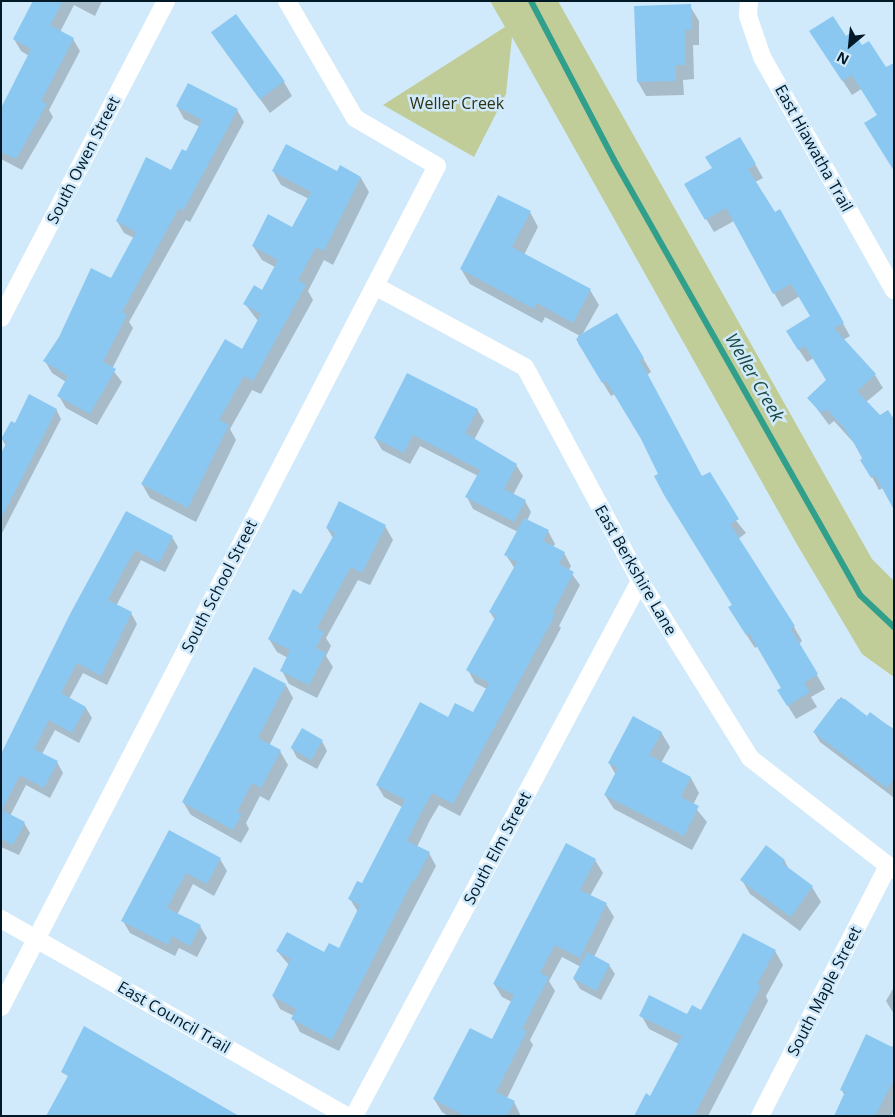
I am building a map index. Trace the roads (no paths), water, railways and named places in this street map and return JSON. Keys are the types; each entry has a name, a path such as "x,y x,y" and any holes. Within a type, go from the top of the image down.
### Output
{"street":[{"name":"South Owen Street","path":"1,318 166,1"},
{"name":"South School Street","path":"1,1007 437,166 355,118 287,1"},
{"name":"East Hiawatha Trail","path":"749,1 748,16 762,57 894,290"},
{"name":"East Berkshire Lane","path":"375,286 525,367 640,581 750,758 891,868"},
{"name":"South Elm Street","path":"354,1116 640,581"},
{"name":"South Maple Street","path":"760,1116 891,868"},
{"name":"East Council Trail","path":"1,919 347,1116"}],"waterway":[{"name":"Weller Creek","path":"531,1 614,160 860,595 894,627"}]}
